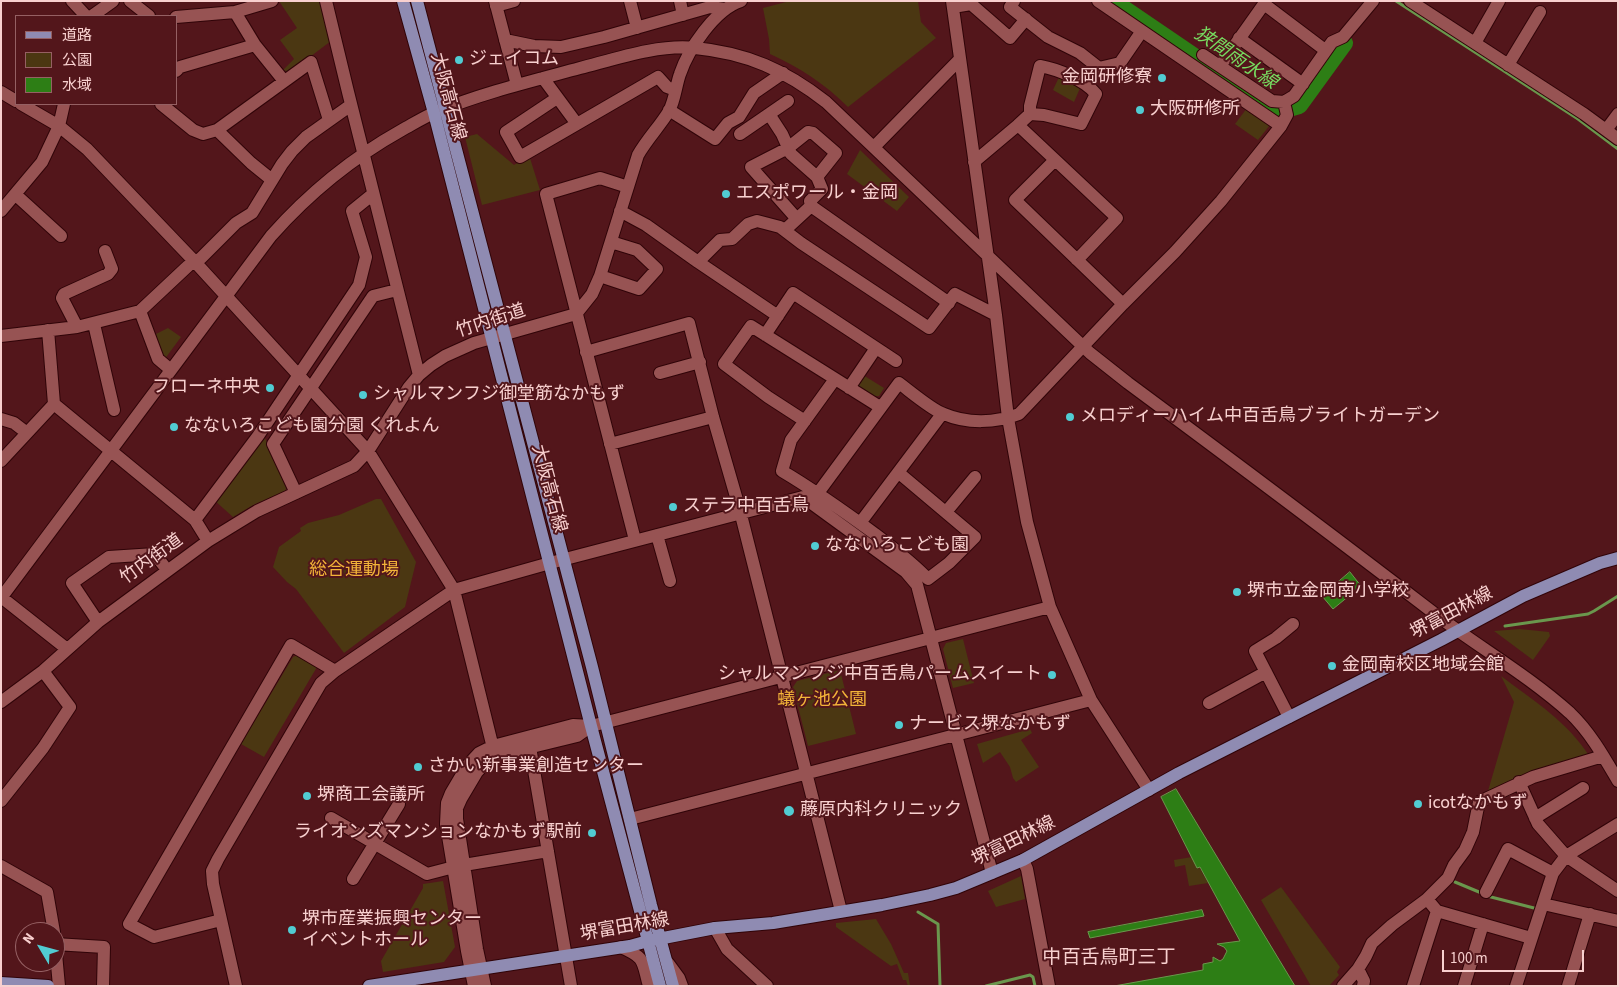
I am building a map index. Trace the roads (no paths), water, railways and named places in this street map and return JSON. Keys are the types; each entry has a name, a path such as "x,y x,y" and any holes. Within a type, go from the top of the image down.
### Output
{"main road":[{"name":"大阪高石線","path":"403,1 440,111"},
{"name":"大阪高石線","path":"417,1 440,111 498,337 550,563 660,986"},
{"name":"大阪高石線","path":"498,337 564,559 673,986"},
{"name":"堺富田林線","path":"369,986 391,985 476,969 621,948 715,928 773,923 930,895 956,888 1023,860 1149,790 1523,596 1600,563 1618,558"},
{"path":"3,984 48,986"}],"street":[{"path":"72,1 85,15"},
{"path":"93,15 113,1"},
{"path":"130,1 148,15"},
{"path":"178,17 236,12 272,1"},
{"path":"326,1 364,153 372,194 419,375"},
{"path":"514,1 495,4 517,85"},
{"path":"630,1 637,28"},
{"path":"680,1 682,15"},
{"path":"1014,1 1010,7 1048,37 1080,53 1100,68 1120,63 1142,31"},
{"path":"1098,1 1142,31 1284,120"},
{"path":"1202,55 1272,101 1284,102 1294,96 1332,42 1343,37 1373,1"},
{"path":"1410,1 1584,114 1618,139"},
{"path":"1475,43 1499,1"},
{"path":"576,314 592,294 600,276 638,155 645,142 669,110 681,72 694,48 713,21 725,9 738,2"},
{"path":"1220,66 1262,3 1325,50"},
{"path":"1026,19 1010,38 971,4 953,4 996,315 1008,418 1026,522 1050,607 1091,700 1149,790"},
{"path":"505,40 534,46 561,47 710,7 725,9"},
{"path":"236,12 255,45 284,81"},
{"path":"1508,65 1540,12"},
{"path":"1240,38 1303,84"},
{"path":"178,69 255,45"},
{"path":"67,649 1,598 271,236 328,179 364,153 440,111 517,85 649,51 694,48 718,51 752,60 783,72 803,84 826,102 1083,346 1135,388 1458,630 1527,679 1570,714 1590,736 1618,781"},
{"path":"874,147 960,58"},
{"path":"162,105 193,130 203,134 217,130 311,62 329,120"},
{"path":"974,162 1030,114 1044,115 1081,124 1096,94 1092,89 1061,72 1040,66 1030,106 1030,114"},
{"path":"669,110 720,142 728,124 738,117 754,93 783,72"},
{"path":"557,98 506,132 520,157 658,77 668,87 675,90"},
{"path":"544,78 576,124"},
{"path":"1,92 15,100"},
{"path":"740,134 788,101"},
{"path":"818,493 899,383 942,414 968,421 1008,418 1019,414 1175,252 1221,201 1284,120 1284,102"},
{"path":"23,105 59,126 93,155 195,262 368,451 454,590 494,751"},
{"path":"1,211 42,162 59,126 64,105"},
{"path":"1,336 94,324 140,311 188,266 201,258 236,223 252,214 292,151 306,137 351,105"},
{"path":"768,114 782,134 790,154 817,177 822,189 810,201 811,206"},
{"path":"1606,130 1618,114"},
{"path":"1018,125 1117,218 1077,260"},
{"path":"217,130 251,163 272,180"},
{"path":"797,219 751,167 788,148 808,132 813,133 836,153 817,177"},
{"path":"1055,160 1015,200 1123,304"},
{"path":"628,186 600,178 546,194 635,540"},
{"path":"196,520 258,436 359,285 366,257 352,211 372,194"},
{"path":"16,195 61,236"},
{"path":"785,230 811,206"},
{"path":"811,206 949,302"},
{"path":"620,211 646,225 778,316"},
{"path":"698,262 720,240 732,239 748,224 757,221 785,230 801,243 930,331 955,294 996,315"},
{"path":"600,276 639,290 657,270 637,250 611,242"},
{"path":"77,327 62,298 64,294 108,274 112,269 105,251"},
{"path":"296,493 273,444 373,296 397,290"},
{"path":"765,335 793,292 896,361"},
{"path":"140,311 158,359 171,370"},
{"name":"竹内街道","path":"1,702 43,671 98,622 208,541 257,511 354,466 368,451 409,387 419,375 445,356 474,343 576,314"},
{"path":"586,352 689,323 740,513 841,911"},
{"path":"94,324 114,410"},
{"path":"805,421 724,364 751,326 880,407"},
{"path":"48,330 54,404 196,520 208,541"},
{"path":"849,388 876,348"},
{"path":"660,373 700,362"},
{"path":"835,379 791,440 782,471 818,493 860,523 915,565 928,579 949,563 975,537 899,472"},
{"path":"1,461 54,404"},
{"path":"860,523 942,414"},
{"path":"610,444 713,417"},
{"path":"1,419 14,423 27,433"},
{"path":"946,512 975,477"},
{"path":"236,986 213,884 212,871 321,683 335,671 454,590 635,540 802,497 906,572 917,585 992,873"},
{"path":"657,535 670,581"},
{"path":"98,622 72,583 109,557 155,554 167,570"},
{"path":"474,986 476,969 459,866 446,824 447,803 451,793 474,757 573,725 591,726 605,723 1050,607"},
{"path":"1289,717 1255,651 1276,638 1293,624"},
{"path":"221,920 154,937 129,924 291,645 335,671"},
{"path":"1,801 43,748 70,708 43,671"},
{"path":"1209,703 1266,672"},
{"path":"630,820 1091,700"},
{"path":"494,751 530,747 577,736 591,726"},
{"path":"530,747 571,986"},
{"path":"1343,986 1358,968 1372,943 1392,925 1428,899 1448,878 1454,865 1465,850 1473,832 1479,802 1534,776 1603,756"},
{"path":"1519,782 1535,818 1566,856 1616,888"},
{"path":"1535,818 1583,788"},
{"path":"353,879 399,804"},
{"path":"331,818 427,874 459,866 548,851"},
{"path":"1516,986 1554,874 1566,856 1618,824"},
{"path":"1486,892 1508,849 1554,874"},
{"path":"1023,860 1049,986"},
{"path":"1,866 47,892 52,922"},
{"path":"1428,899 1437,910 1531,938"},
{"path":"1543,904 1618,921"},
{"path":"1413,986 1437,910"},
{"path":"1568,986 1590,914"},
{"path":"1464,986 1483,924"},
{"path":"715,928 727,949 767,986"},
{"path":"65,944 104,946 103,986"},
{"path":"621,948 636,953 640,957 649,986"},
{"path":"668,963 679,978 682,986"},
{"path":"1358,968 1364,981 1363,986"},
{"path":"476,969 485,986"},
{"path":"57,972 58,986"}],"water":[{"path":"1350,572 1361,586 1333,609 1322,596"},
{"path":"1176,789 1295,986 1114,986 1203,970 1203,964 1213,962 1213,957 1220,961 1223,959 1227,951 1224,947 1217,944 1240,941 1200,867 1197,868 1161,797"},
{"path":"1202,910 1204,916 1090,938 1088,932"}],"waterway":[{"name":"狭間雨水線","path":"1112,1 1275,112 1299,105 1344,43"},
{"path":"1396,1 1578,119 1618,149"},
{"path":"1505,626 1588,614 1618,596"},
{"path":"1455,882 1491,897 1534,908"},
{"path":"918,912 938,924 940,986"},
{"path":"986,986 1030,975 1033,977 1035,986"}],"place":[{"name":"ジェイコム","path":"459,60"},
{"name":"金岡研修寮","path":"1162,78"},
{"name":"大阪研修所","path":"1140,110"},
{"name":"エスポワール・金岡","path":"726,194"},
{"name":"フローネ中央","path":"270,388"},
{"name":"シャルマンフジ御堂筋なかもず","path":"363,395"},
{"name":"メロディーハイム中百舌鳥ブライトガーデン","path":"1070,417"},
{"name":"なないろこども園分園 くれよん","path":"174,427"},
{"name":"ステラ中百舌鳥","path":"673,507"},
{"name":"なないろこども園","path":"815,546"},
{"name":"堺市立金岡南小学校","path":"1237,592"},
{"name":"金岡南校区地域会館","path":"1332,666"},
{"name":"シャルマンフジ中百舌鳥パームスイート","path":"1052,675"},
{"name":"ナービス堺なかもず","path":"899,725"},
{"name":"さかい新事業創造センター","path":"418,767"},
{"name":"堺商工会議所","path":"307,796"},
{"name":"icotなかもず","path":"1418,804"},
{"name":"藤原内科クリニック","path":"789,811"},
{"name":"ライオンズマンションなかもず駅前","path":"592,833"},
{"name":"堺市産業振興センター イベントホール","path":"292,930"}],"district":[{"name":"中百舌鳥町三丁","path":"1109,959"}],"park label":[{"name":"総合運動場","path":"354,571"},
{"name":"蟻ヶ池公園","path":"822,701"}]}
